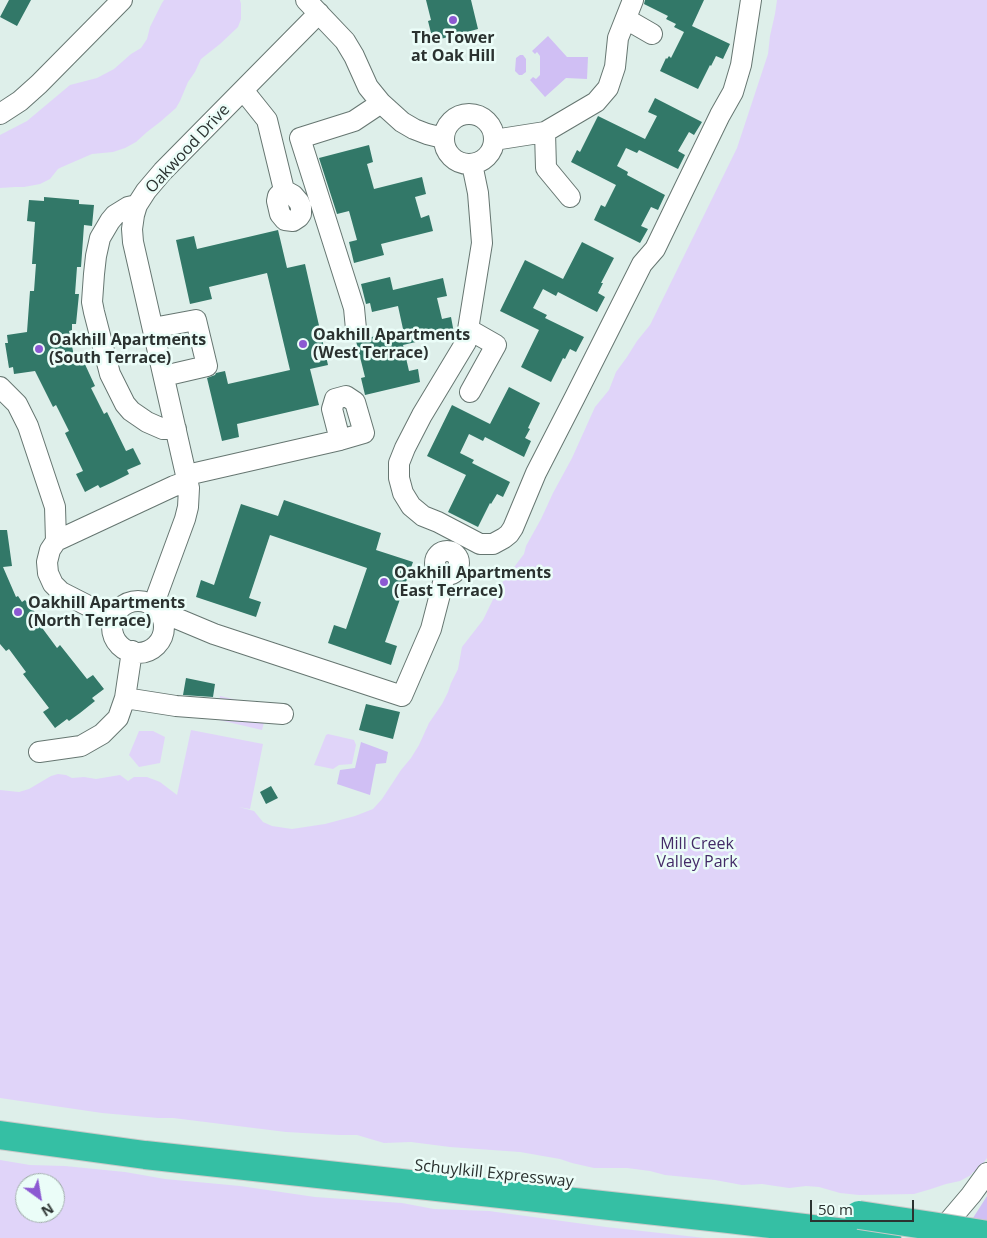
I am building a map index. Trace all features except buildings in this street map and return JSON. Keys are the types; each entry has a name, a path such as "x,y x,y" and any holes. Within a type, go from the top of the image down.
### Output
{"highway":[{"name":"Schuylkill Expressway","path":"0,1116 59,1126 853,1224 887,1238"},
{"name":"Schuylkill Expressway","path":"0,1135 155,1156 853,1224 932,1226 987,1236"}],"street":[{"path":"0,114 39,84 122,0"},
{"path":"494,140 545,132 596,102 608,88 615,67 618,38 633,0"},
{"path":"472,164 478,193 482,243 466,342 422,415 405,448 399,463 399,478 407,500 423,516 480,544 493,544 509,534 513,528 536,473 574,397 642,264 655,249 733,92 741,65 751,0"},
{"path":"312,7 345,41 368,87 381,103 402,122 414,129 444,138"},
{"name":"Oakwood Drive","path":"132,652 146,651 157,644 164,631 162,618 156,608 185,519 189,497 187,478 133,242 134,215 146,191 244,90 312,7"},
{"path":"626,18 652,34"},
{"path":"244,90 267,120 284,190"},
{"path":"356,329 354,308 300,138 354,121 381,103"},
{"path":"470,114 476,115 487,122 494,140 493,146 483,160 472,164 461,164 451,158 445,149 444,138 445,131 452,121 463,115 470,114"},
{"path":"545,132 546,168 570,197"},
{"path":"137,206 128,207 115,215 100,238 92,291 94,312 110,374 125,404 131,412 147,422 163,429 176,429"},
{"path":"153,328 196,320 207,366 164,376"},
{"path":"468,329 496,345 470,392"},
{"path":"0,387 17,404 28,426 55,507 56,541"},
{"path":"114,619 61,592 53,584 48,573 47,562 50,550 56,541 174,486 187,478 340,440"},
{"path":"39,752 81,746 102,734 118,718 125,698 132,652 118,643 112,627 117,612 130,602 146,602 214,634 402,696 431,629 445,575"},
{"path":"125,698 176,706 283,714"},
{"path":"934,1238 987,1173"}],"green space":[{"path":"164,0 240,0 241,4 241,19 238,27 201,59 176,108 136,142 125,148 113,152 92,154 58,169 50,179 40,184 0,188 0,135 27,121 70,85 97,78 114,69 141,48 147,39 150,27"},
{"name":"Mill Creek Valley Park","path":"777,0 987,0 987,1158 977,1172 973,1172 960,1181 914,1194 859,1195 840,1193 819,1187 789,1188 762,1184 742,1185 627,1168 594,1168 560,1159 520,1152 411,1142 384,1143 357,1135 286,1132 173,1118 102,1113 0,1098 0,790 19,792 58,774 72,778 96,779 120,775 128,781 134,777 147,777 160,782 177,795 191,730 263,744 250,809 239,807 254,811 263,822 272,826 292,829 325,824 373,809 419,745 429,723 448,692 458,669 462,647 483,620 499,587 524,554 526,546 572,458 595,407 609,390 616,372 650,325 737,148 768,54"},
{"path":"220,696 268,707 262,730 215,719"},
{"path":"139,731 153,731 165,737 160,763 139,767 129,755"},
{"path":"328,734 354,740 356,745 352,764 339,765 333,769 314,765"},
{"path":"0,1160 30,1165 65,1166 125,1172 165,1179 240,1186 315,1197 402,1203 434,1209 489,1211 705,1238 0,1238"}],"shaded area":[{"path":"548,36 567,57 588,57 587,79 566,78 545,97 530,80 533,77 536,79 540,75 540,56 537,52 535,54 532,51"},
{"path":"523,55 526,59 526,72 522,75 515,71 516,58"},
{"path":"361,742 388,752 386,763 376,764 370,795 337,784 340,770 355,768"},
{"path":"987,1196 987,1238 966,1229"}],"place":[{"name":"The Tower at Oak Hill","path":"453,20"},
{"name":"Oakhill Apartments (West Terrace)","path":"303,344"},
{"name":"Oakhill Apartments (South Terrace)","path":"39,349"},
{"name":"Oakhill Apartments (East Terrace)","path":"384,582"},
{"name":"Oakhill Apartments (North Terrace)","path":"18,612"}]}
